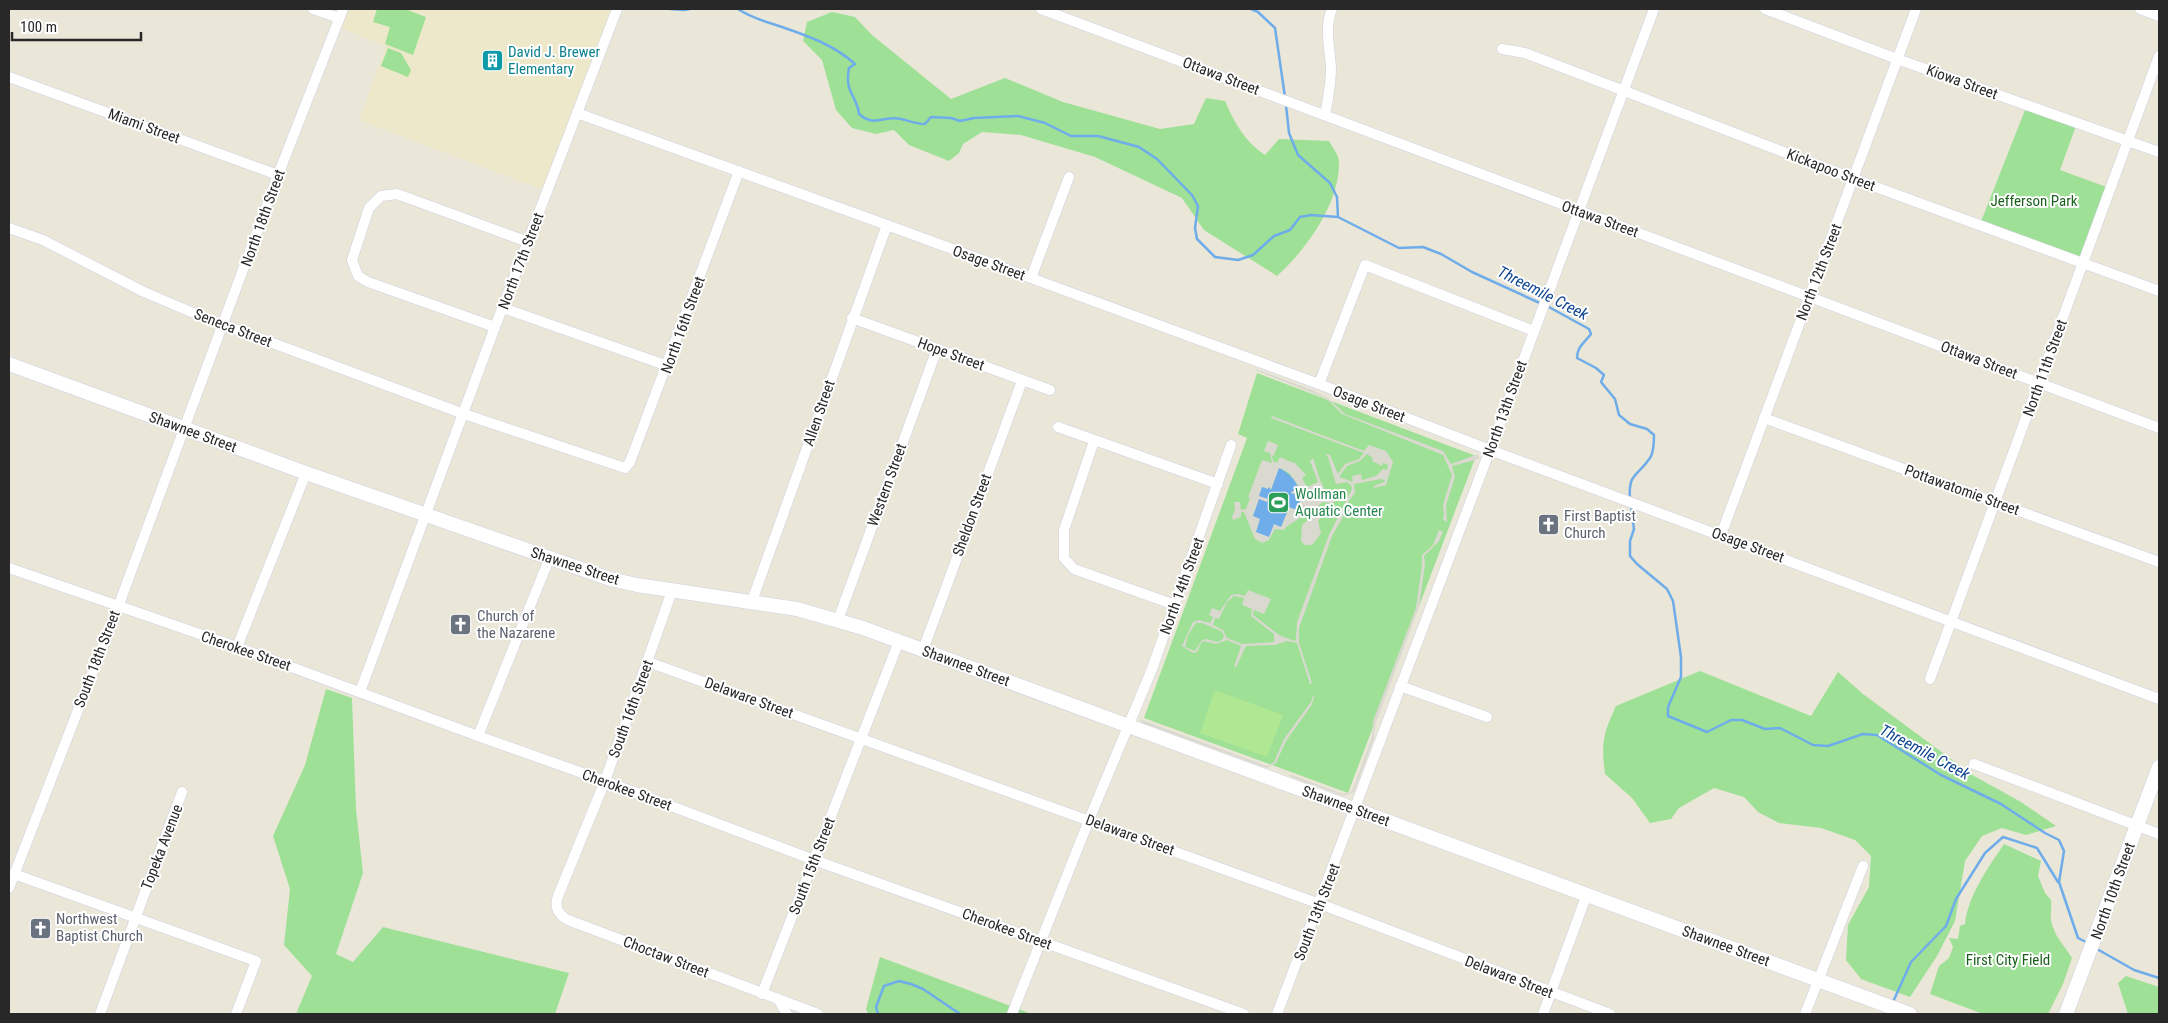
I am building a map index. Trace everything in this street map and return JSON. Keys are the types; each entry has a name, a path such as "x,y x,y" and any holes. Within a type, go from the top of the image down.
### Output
{"street":[{"path":"313,9 341,14"},
{"name":"North 17th Street","path":"360,692 617,9"},
{"name":"Ottawa Street","path":"1041,9 2159,428"},
{"path":"1325,115 1330,92 1331,67 1327,40 1332,9"},
{"name":"North 13th Street","path":"1356,809 1400,686 1654,9"},
{"name":"Kiowa Street","path":"1765,9 1897,59 2159,152"},
{"name":"North 12th Street","path":"1721,535 1916,9"},
{"path":"2140,9 2159,16"},
{"name":"North 18th Street","path":"184,428 224,325 278,175 341,14"},
{"name":"Kickapoo Street","path":"1502,50 1525,53 1854,179 2159,291"},
{"name":"North 11th Street","path":"1930,679 2159,56"},
{"name":"Miami Street","path":"9,77 278,175"},
{"name":"Osage Street","path":"577,113 1319,384 1490,450 2159,699"},
{"name":"North 16th Street","path":"617,467 625,468 630,462 668,366 739,172"},
{"path":"1031,278 1069,177"},
{"path":"496,327 368,282 358,276 352,260 365,218 374,201 389,194 397,194 528,242"},
{"name":"Allen Street","path":"752,601 852,318 887,225"},
{"name":"Seneca Street","path":"9,228 43,240 144,292 224,325 464,414 617,467"},
{"path":"1319,384 1365,265 1534,331"},
{"path":"503,308 668,366"},
{"name":"Hope Street","path":"852,318 1050,390"},
{"name":"Western Street","path":"838,620 937,350"},
{"name":"Shawnee Street","path":"9,364 548,559 610,579 797,609 838,620 1910,1014"},
{"name":"Sheldon Street","path":"923,650 1022,380"},
{"name":"Pottawatomie Street","path":"1764,418 2159,562"},
{"path":"1058,427 1218,484"},
{"name":"South 18th Street","path":"9,888 118,607 184,428"},
{"path":"1094,441 1064,530 1062,546 1064,558 1074,568 1175,605"},
{"name":"North 14th Street","path":"1012,1014 1089,820 1152,669 1230,445"},
{"path":"237,647 306,472"},
{"path":"478,736 548,559"},
{"name":"Cherokee Street","path":"9,568 237,647 814,860 1244,1014"},
{"name":"South 16th Street","path":"557,910 558,896 604,781 648,662 672,590"},
{"name":"South 15th Street","path":"762,994 899,641"},
{"name":"Delaware Street","path":"648,662 1320,904 1610,1014"},
{"path":"1400,686 1487,717"},
{"path":"1974,764 2159,834"},
{"name":"North 10th Street","path":"2066,1014 2159,768"},
{"name":"Topeka Avenue","path":"100,1014 182,792"},
{"name":"South 13th Street","path":"1277,1014 1356,809"},
{"path":"1805,1014 1864,866"},
{"path":"14,874 256,961 236,1014"},
{"path":"1543,1014 1587,894"},
{"name":"Choctaw Street","path":"557,910 568,920 818,1014"},
{"path":"778,1000 787,1014"}],"shaded area":[{"path":"343,9 617,9 547,191 359,120 386,46 336,26"},
{"path":"1256,369 1328,398 1345,414 1443,451 1451,464 1478,454 1479,459 1452,466 1455,477 1446,505 1447,522 1443,520 1443,505 1452,475 1443,455 1342,414 1327,399"},
{"path":"1272,416 1364,451 1369,445 1386,451 1393,462 1386,485 1374,488 1374,486 1384,482 1385,480 1381,479 1354,484 1355,493 1348,502 1344,515 1332,536 1299,628 1299,643 1312,683 1310,684 1297,643 1287,641 1275,645 1246,646 1236,667 1234,667 1241,646 1227,640 1216,644 1204,641 1197,652 1193,653 1182,646 1193,622 1199,620 1210,623 1213,617 1209,615 1212,608 1220,611 1231,595 1245,596 1248,590 1271,599 1264,614 1254,610 1253,615 1279,635 1294,641 1296,640 1297,622 1329,535 1352,489 1351,485 1347,482 1336,484 1328,457 1325,454 1330,455 1338,474 1345,464 1359,459 1364,453 1271,418","holes":["1367,454 1373,458 1372,461 1382,466 1383,463 1388,465 1387,470 1383,469 1376,476 1362,480 1361,474 1352,476 1353,482 1339,477 1347,466 1360,461","1234,596 1244,598 1242,605 1252,609 1251,616 1274,634 1274,642 1242,644 1227,638 1223,630 1213,625 1215,618 1219,619 1227,602","1196,623 1202,623 1221,631 1224,635 1222,640 1218,642 1202,640 1195,651 1185,647 1188,635"]},
{"path":"1268,441 1278,445 1272,456 1273,461 1277,463 1280,457 1294,462 1306,475 1302,478 1307,487 1318,482 1310,461 1313,458 1325,490 1324,494 1335,498 1337,495 1336,500 1332,504 1323,502 1318,506 1321,517 1318,521 1321,533 1312,545 1305,545 1301,541 1302,525 1312,517 1318,517 1313,509 1307,510 1303,516 1284,530 1275,529 1269,540 1262,543 1255,539 1244,512 1241,512 1241,517 1233,520 1234,502 1240,502 1241,510 1246,509 1250,498 1248,497 1262,460 1272,463 1270,453 1264,451","holes":["1280,468 1289,473 1299,489 1291,491 1292,494 1300,492 1299,510 1281,504 1280,507 1288,510 1281,526 1274,524 1256,532 1268,499 1262,487 1268,489 1269,487 1271,490"]},
{"path":"1439,530 1443,532 1439,541 1424,556 1425,564 1419,607 1375,725 1374,738 1354,792 1344,796 1291,777 1289,774 1343,794 1352,791 1372,737 1373,721 1416,608 1422,555 1433,545"},
{"path":"1315,695 1311,706 1286,741 1276,763 1267,768 1142,723 1139,719 1267,766 1274,762 1284,739"}],"green space":[{"path":"377,9 405,9 426,17 413,55 385,44 390,27 373,22"},
{"path":"832,12 855,17 872,35 951,99 1005,78 1063,102 1160,129 1194,124 1206,98 1225,101 1241,131 1265,155 1279,139 1329,141 1339,159 1338,178 1334,193 1319,225 1310,239 1277,276 1204,230 1182,198 1095,157 1021,135 982,132 963,144 959,153 949,161 909,145 894,130 876,134 852,128 836,110 822,60 803,41 807,22"},
{"path":"388,48 401,53 411,70 408,77 381,66"},
{"name":"Jefferson Park","path":"2027,105 2077,123 2060,170 2112,189 2084,263 1980,224"},
{"path":"1257,373 1476,456 1348,793 1144,718 1247,438 1238,434"},
{"path":"1700,671 1811,716 1838,672 1863,694 1974,776 2021,802 2056,826 2026,835 2002,828 1982,836 1965,861 1955,921 1937,956 1910,997 1861,979 1846,960 1848,925 1869,887 1871,856 1855,840 1821,828 1779,823 1758,812 1744,797 1714,788 1679,808 1671,819 1650,823 1632,798 1605,774 1604,739 1616,706"},
{"path":"326,689 352,698 356,809 363,873 336,954 353,962 383,927 569,973 555,1014 296,1014 312,976 284,945 290,889 273,836 305,765"},
{"path":"1215,690 1283,715 1267,757 1200,733"},
{"name":"First City Field","path":"2004,844 2041,861 2038,876 2045,893 2051,900 2052,926 2072,958 2063,984 2048,1014 1983,1014 1930,994 1939,966 1949,958 1953,947 1949,938 1958,939 1960,926 1965,924 1974,892"},
{"path":"880,957 1032,1014 868,1014 866,1009"},
{"path":"2126,976 2159,987 2159,1014 2128,1014 2118,983"}],"water":[{"name":"Wollman Aquatic Center","path":"1279,468 1291,477 1299,489 1291,492 1292,494 1300,492 1299,511 1281,504 1281,507 1288,510 1281,527 1274,524 1269,537 1256,532 1260,519 1253,516 1259,499 1267,502 1268,499 1259,496 1262,487 1268,489 1269,487 1271,490"}],"waterway":[{"path":"670,9 690,9"},
{"path":"738,9 754,18 820,42 847,57 855,64 849,68 849,89 856,102 859,114 870,120 895,118 925,124 931,117 951,118 960,121 974,118 1018,116 1045,123 1071,136 1098,136 1139,147 1157,159 1192,195 1198,206 1195,228 1197,239 1215,257 1238,260 1253,255 1274,236 1290,230 1300,217 1311,215 1338,217"},
{"name":"Threemile Creek","path":"1251,9 1258,12 1275,28 1285,97"},
{"name":"Threemile Creek","path":"1286,105 1289,133 1298,155 1330,183 1337,197 1338,217 1399,248 1423,247 1441,254 1472,272 1542,304"},
{"name":"Threemile Creek","path":"1547,306 1589,329 1591,334 1580,348 1577,358 1596,368 1604,375 1601,382 1615,399 1619,415 1630,424 1647,429 1654,435 1654,447 1651,456 1632,479 1630,498"},
{"name":"Threemile Creek","path":"1631,506 1634,529 1630,541 1630,556 1667,589 1673,601 1681,657 1681,677 1668,707 1668,716 1707,732 1731,720 1742,720 1765,729 1780,728 1813,745 1828,746 1863,734 1877,735 1941,775 2001,804 2059,840 2064,851 2059,882 2078,938 2088,943"},
{"path":"1893,1002 1911,962 1946,926 1956,899 1985,853 2003,837 2037,848 2058,882"},
{"name":"Threemile Creek","path":"2097,949 2134,970 2159,978"},
{"path":"878,1014 876,1007 884,986 899,981 923,989 960,1014"}],"place":[{"name":"David J. Brewer Elementary","path":"492,61"},
{"name":"Wollman Aquatic Center","path":"1279,503"},
{"name":"First Baptist Church","path":"1548,525"},
{"name":"Church of the Nazarene","path":"461,625"},
{"name":"Northwest Baptist Church","path":"40,928"}]}
